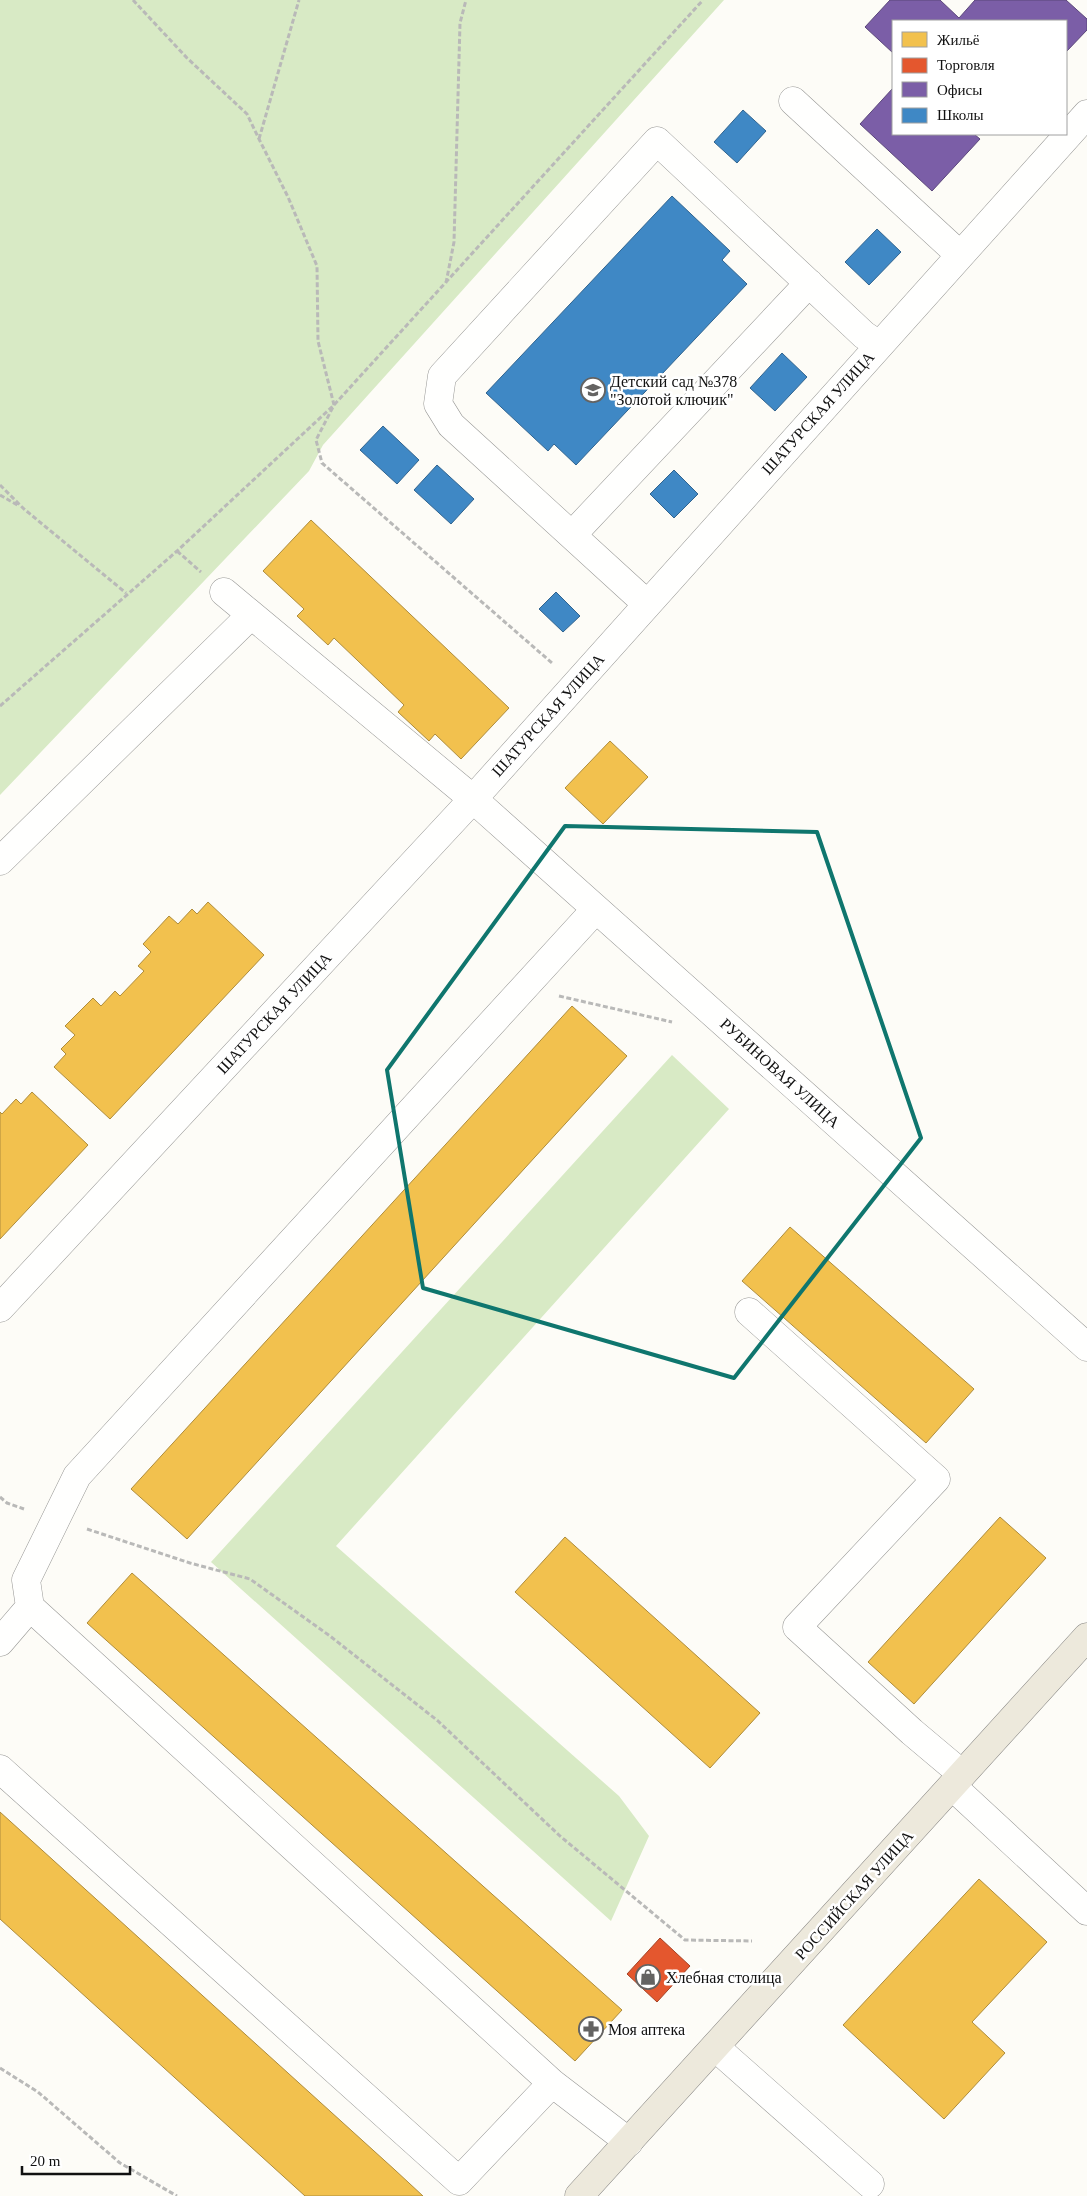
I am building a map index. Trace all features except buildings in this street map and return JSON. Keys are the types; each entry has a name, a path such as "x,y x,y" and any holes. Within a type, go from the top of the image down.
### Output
{"main road":[{"name":"РОССИЙСКАЯ УЛИЦА","path":"579,2196 1087,1637"}],"street":[{"path":"793,102 960,255"},
{"name":"ШАТУРСКАЯ УЛИЦА","path":"0,1308 473,799 1087,114"},
{"path":"647,604 451,425 438,404 442,376 657,141 879,346"},
{"path":"572,535 809,283"},
{"name":"РУБИНОВАЯ УЛИЦА","path":"224,592 473,799 1087,1347"},
{"path":"0,861 251,615"},
{"path":"596,909 77,1476 26,1580 30,1607 552,2083 628,2142"},
{"path":"749,1312 936,1479 797,1627 912,1732 1087,1911"},
{"path":"0,1642 30,1607"},
{"path":"0,1769 459,2181 552,2083"},
{"path":"716,2046 870,2184"}],"path":[{"path":"133,0 187,58 247,114 288,196 317,266 318,342 334,405 316,440 322,464 576,683"},
{"path":"259,139 299,0"},
{"path":"446,283 454,242 460,23 466,0"},
{"path":"0,706 126,593 177,551 334,405 702,0"},
{"path":"0,485 24,509 126,593"},
{"path":"0,495 24,509"},
{"path":"524,988 675,1022"},
{"path":"0,1497 7,1503 190,1563 250,1579 330,1636 438,1721 560,1836 685,1940 752,1941"},
{"path":"0,2068 38,2092 120,2163 177,2196"}],"highlighted area":[{"path":"565,826 817,832 921,1138 734,1378 423,1288 387,1070"}],"green space":[{"path":"0,0 724,0 323,445 309,471 0,795"},
{"path":"672,1055 729,1109 336,1546 619,1796 649,1836 611,1921 211,1562"}],"place":[{"name":"Детский сад №378 \"Золотой ключик\"","path":"593,390"},
{"name":"Хлебная столица","path":"648,1977"},
{"name":"Моя аптека","path":"591,2029"}]}
